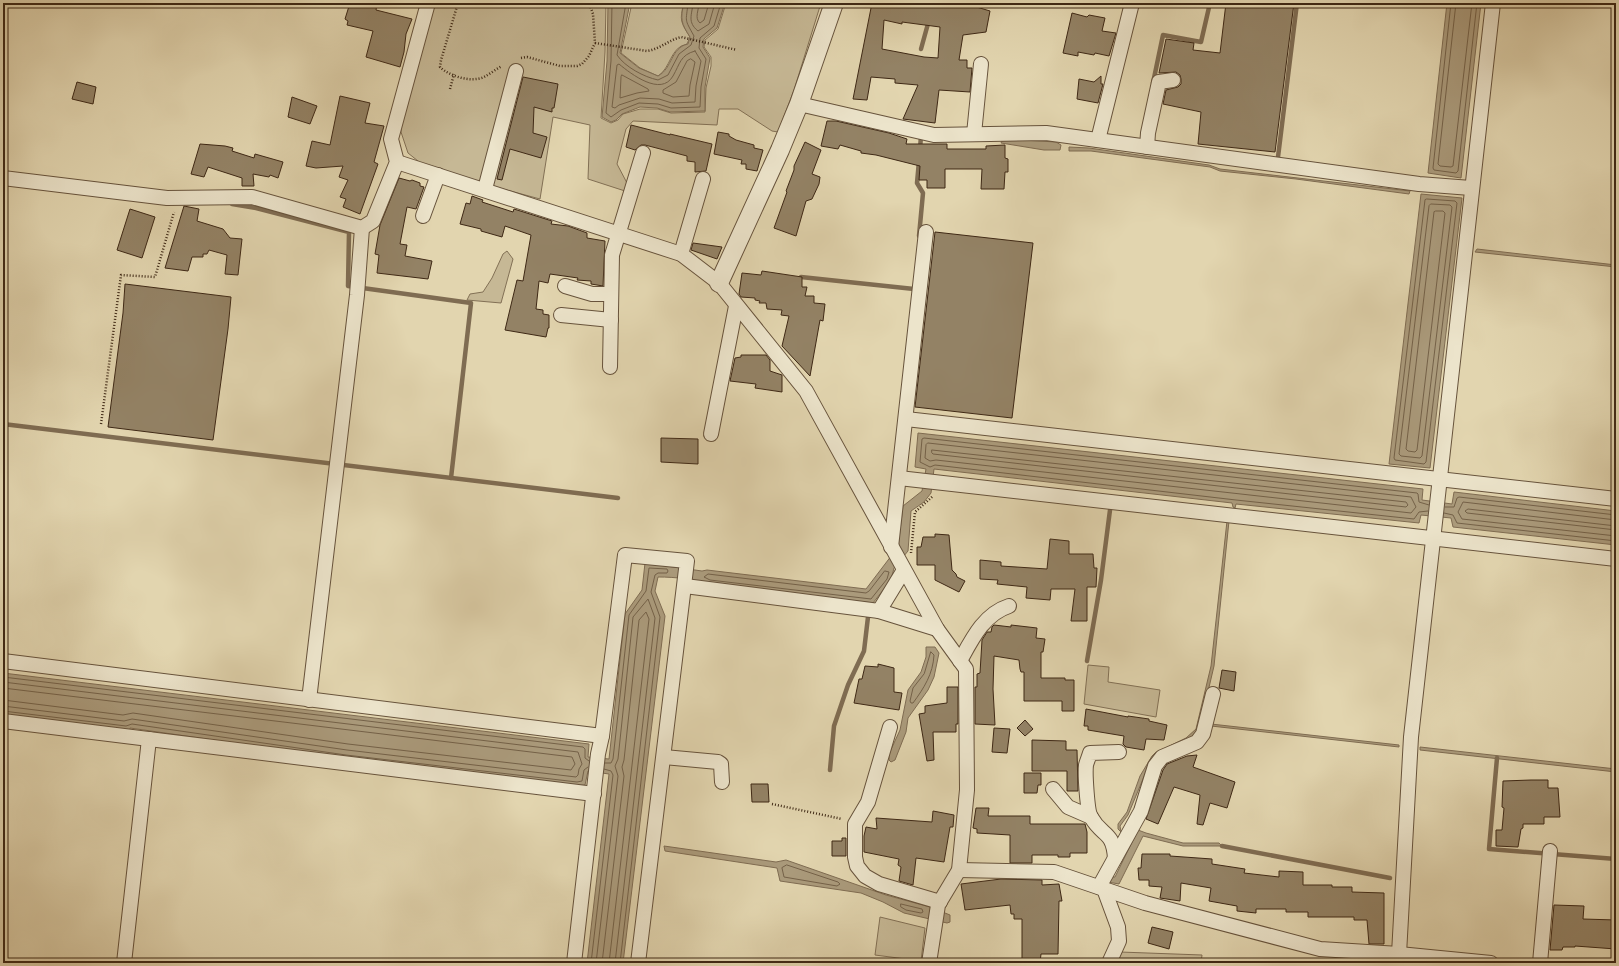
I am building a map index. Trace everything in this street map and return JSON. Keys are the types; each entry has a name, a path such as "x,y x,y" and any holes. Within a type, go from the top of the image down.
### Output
{"street":[{"path":"3,178 178,199 252,197 362,228 373,221 397,162 391,139 428,3"},
{"path":"719,283 780,150 799,104 834,3"},
{"path":"1098,140 1132,3"},
{"path":"1399,954 1411,737 1432,538 1438,499 1468,187 1493,3"},
{"path":"485,189 513,64"},
{"path":"974,134 981,64"},
{"path":"1147,147 1148,133 1159,82 1173,80"},
{"path":"799,104 934,135 1046,133 1419,184 1468,187"},
{"path":"610,367 612,255 643,153"},
{"path":"397,162 485,189 681,254 719,283 806,391 904,570 938,629 966,669 967,790 959,870 938,905 929,963"},
{"path":"423,216 438,175"},
{"path":"681,254 703,179"},
{"path":"309,700 357,295 362,228"},
{"path":"891,547 926,232"},
{"path":"565,286 592,294 611,294"},
{"path":"711,434 736,306"},
{"path":"561,315 611,320"},
{"path":"906,419 1616,499"},
{"path":"899,478 1616,559"},
{"path":"574,963 598,754 602,736 625,555 687,561 638,963"},
{"path":"879,611 904,570"},
{"path":"685,586 879,611 938,629"},
{"path":"960,661 975,633 998,610 1009,606"},
{"path":"3,661 602,736"},
{"path":"1109,963 1119,941 1118,927 1102,888 1115,858 1141,811 1156,766 1162,758 1197,742 1203,734 1213,694"},
{"path":"3,721 594,794"},
{"path":"890,728 868,802 856,824 855,857 857,866 865,876 879,884 940,902"},
{"path":"124,963 148,739"},
{"path":"1115,858 1114,846 1110,837 1091,817 1088,810 1086,765 1090,753 1119,752"},
{"path":"664,757 718,762 721,764 722,782"},
{"path":"1053,789 1068,807 1091,817"},
{"path":"1540,963 1550,851"},
{"path":"959,870 1054,872 1146,903 1320,949 1399,954 1491,963"}],"path":[{"path":"458,3 440,67 445,72 470,79 482,78 527,57 560,66 577,66 582,64 589,56 595,43 593,14 589,3"},
{"path":"595,43 647,51 655,50 674,39 681,37 737,50"},
{"path":"450,89 454,74"},
{"path":"101,424 121,275 154,278 178,199"},
{"path":"904,570 911,551 915,512 933,498 938,483"},
{"path":"772,804 847,820 856,828"}],"shaded area":[{"path":"435,3 606,3 601,118 611,123 618,120 623,114 640,109 658,109 671,113 705,112 706,88 711,66 711,57 704,47 705,40 718,29 726,3 821,3 794,90 778,132 772,131 738,109 719,109 717,125 633,121 626,129 617,164 627,183 625,191 588,179 590,125 553,117 540,199 451,175 423,165 408,153 401,132 401,115"},
{"path":"632,3 684,3 681,18 690,37 687,44 677,49 666,68 658,76 640,68 621,53"},
{"path":"507,251 513,259 501,303 467,300 470,294 483,292 492,278 503,254"},
{"path":"1088,665 1109,667 1108,682 1160,690 1156,717 1084,704"},
{"path":"880,917 925,928 921,961 875,955"},
{"path":"1120,952 1202,955 1201,963 1116,963"}],"water":[{"path":"608,3 630,3 620,53 639,68 658,76 663,72 678,50 682,46 688,44 690,37 682,21 684,3 725,3 717,28 704,39 703,47 710,58 705,87 705,111 670,112 657,108 640,107 622,114 616,120 611,122 602,117 607,61"},
{"path":"1447,3 1481,3 1461,178 1428,173"},
{"path":"1022,140 1056,142 1061,145 1060,150 1044,150 1001,143 1002,141"},
{"path":"1069,147 1089,148 1209,165 1220,169 1410,191 1409,194 1296,179 1220,171 1210,167 1091,151 1069,151"},
{"path":"1421,194 1462,198 1430,468 1389,464"},
{"path":"1477,249 1616,265 1616,267 1475,252"},
{"path":"918,433 1423,489 1422,500 1452,504 1454,492 1616,511 1616,545 1453,527 1451,518 1421,515 1419,523 1236,504 1235,508 1233,507 1232,503 934,469 931,493 924,502 911,511 908,551 894,568 891,580 873,603 709,584 671,577 658,577 655,591 665,616 623,963 587,963 609,774 588,771 585,785 577,786 346,759 130,728 130,731 3,715 3,673 589,744 588,757 609,759 625,614 642,590 645,563 702,571 707,570 866,589 898,547 903,506 922,491 926,469 915,467"},
{"path":"1227,521 1229,521 1214,666 1199,730 1185,742 1148,767 1128,815 1120,826 1121,832 1118,829 1118,824 1127,812 1140,776 1152,756 1155,753 1186,738 1196,729 1211,666"},
{"path":"926,647 935,647 939,653 934,677 928,690 908,718 906,732 895,760 891,762 889,760 889,754 900,730 908,690 921,672 926,657"},
{"path":"1211,724 1399,745 1399,747 1211,726"},
{"path":"1420,747 1616,769 1616,772 1420,750"},
{"path":"1138,830 1183,843 1219,843 1222,846 1183,846 1143,836 1119,884 1108,882 1111,877 1115,877"},
{"path":"664,846 776,862 786,860 886,895 930,907 950,915 950,922 947,923 904,913 861,893 780,881 777,868 665,851"}],"building":[{"path":"350,3 377,3 376,10 412,19 406,34 404,52 400,67 366,57 373,31 347,25 348,21 345,19"},
{"path":"872,3 960,3 990,11 986,32 963,35 959,60 967,60 967,68 972,68 970,92 939,90 935,123 903,119 918,85 895,83 895,79 871,77 867,100 853,99","holes":["884,20 902,24 902,22 940,27 938,58 924,57 882,49"]},
{"path":"1226,3 1294,3 1275,152 1198,144 1201,112 1163,104 1166,90 1178,87 1181,84 1180,75 1176,72 1159,73 1166,39 1194,43 1193,50 1220,53"},
{"path":"1072,13 1087,17 1089,15 1105,18 1102,31 1116,33 1109,56 1095,53 1094,55 1078,52 1078,56 1063,53"},
{"path":"1101,76 1101,84 1103,84 1098,103 1077,99 1079,79 1094,82"},
{"path":"523,77 558,84 552,112 534,107 533,133 547,137 541,158 510,149 502,180 497,179"},
{"path":"77,82 96,87 93,104 72,99"},
{"path":"340,96 370,103 365,123 384,126 374,162 378,164 360,214 343,207 346,199 340,197 348,180 339,177 343,166 316,168 306,166 312,141 330,145"},
{"path":"292,97 317,106 310,124 288,117"},
{"path":"827,121 836,121 889,133 907,139 906,144 947,144 947,149 986,149 986,146 1005,145 1005,158 1008,159 1008,172 1005,172 1004,189 981,189 982,169 945,169 945,188 927,188 927,180 919,180 920,166 876,155 861,153 861,151 840,145 838,149 821,146"},
{"path":"631,125 712,144 706,171 695,172 695,162 687,161 687,156 645,145 641,145 635,150 626,147"},
{"path":"718,132 729,134 729,136 736,140 754,145 754,148 763,150 757,171 746,169 746,164 741,164 742,160 714,154"},
{"path":"805,142 821,150 812,174 820,177 819,184 812,199 806,201 796,236 774,228 787,192 786,191 794,170 794,166"},
{"path":"200,144 225,146 233,148 232,151 254,158 255,154 283,162 278,178 270,175 269,177 253,174 254,186 242,186 242,178 208,167 204,177 191,174"},
{"path":"399,178 410,181 412,180 420,183 420,186 424,187 416,209 407,207 400,244 407,245 405,256 432,261 428,279 377,273 379,255 375,254 380,225"},
{"path":"472,196 483,200 482,202 513,212 514,209 552,221 551,224 568,226 587,233 587,238 605,241 603,286 591,284 591,281 577,280 578,278 550,274 548,283 539,281 536,309 543,310 543,314 549,315 549,328 546,337 505,330 517,280 523,281 531,235 505,226 502,237 481,231 481,229 460,224 466,203 470,204"},
{"path":"184,206 199,209 197,221 223,229 230,238 242,239 238,275 225,274 227,255 209,250 207,254 203,254 203,257 192,257 188,271 165,268"},
{"path":"130,209 155,217 142,258 117,250"},
{"path":"935,232 1033,243 1012,418 915,407"},
{"path":"693,243 722,247 717,259 691,250"},
{"path":"762,271 802,277 802,287 807,287 805,296 814,296 814,303 825,304 823,321 820,320 810,376 782,346 789,316 781,315 782,310 767,309 766,303 759,303 760,301 755,300 755,298 741,297 739,294 742,273 761,275"},
{"path":"125,284 231,297 213,440 108,427 123,313"},
{"path":"741,355 766,355 770,360 770,371 782,375 782,392 755,388 756,384 730,381 735,358 741,357"},
{"path":"661,438 698,439 698,464 661,462"},
{"path":"935,534 949,535 952,570 957,577 965,581 959,592 935,580 935,565 917,565 917,547 921,547 923,537 935,537"},
{"path":"1050,539 1069,541 1069,554 1093,554 1094,568 1097,568 1096,587 1087,587 1087,621 1071,621 1075,589 1051,589 1050,600 1026,598 1027,587 997,584 998,580 980,579 980,560 1001,562 1001,566 1047,569"},
{"path":"994,625 1037,628 1036,638 1045,639 1043,652 1041,652 1041,678 1065,678 1065,680 1074,680 1074,711 1062,711 1062,701 1024,701 1024,672 1021,672 1019,660 994,656 993,689 995,725 975,724 975,687 977,687 977,674 980,673 982,640 987,632 991,632"},
{"path":"878,664 894,668 894,692 902,693 899,710 854,703 859,679 862,679 865,666 878,667"},
{"path":"1222,670 1236,672 1234,691 1219,688"},
{"path":"947,687 958,687 958,724 956,724 956,732 933,732 934,760 927,761 919,714 925,713 925,706 947,703"},
{"path":"1086,709 1128,717 1149,719 1149,721 1167,725 1164,740 1146,739 1144,750 1126,747 1123,744 1124,736 1088,730 1088,726 1084,726"},
{"path":"1025,720 1033,729 1025,736 1017,728"},
{"path":"994,728 1010,729 1007,753 992,752"},
{"path":"1032,740 1066,741 1066,750 1077,750 1078,791 1067,791 1067,771 1032,771"},
{"path":"1197,755 1193,767 1235,782 1227,808 1210,803 1203,825 1197,824 1200,795 1174,787 1158,824 1146,819 1163,770 1167,764 1187,756"},
{"path":"1024,773 1041,773 1041,785 1038,785 1037,793 1024,793"},
{"path":"1548,780 1548,788 1558,788 1560,817 1544,817 1544,824 1523,824 1518,847 1496,846 1496,830 1502,830 1504,808 1502,807 1503,781"},
{"path":"751,784 768,784 769,802 752,802"},
{"path":"976,808 989,808 988,816 1030,816 1030,824 1085,824 1087,832 1087,853 1070,853 1070,857 1058,857 1058,855 1032,855 1032,863 1010,863 1010,835 977,833 977,829 973,828"},
{"path":"933,811 954,815 953,827 950,827 944,862 916,858 913,885 899,881 901,867 898,865 899,859 864,852 864,836 866,827 877,829 876,818 932,822"},
{"path":"842,838 846,838 846,856 832,856 832,841 842,841"},
{"path":"1142,854 1170,854 1170,856 1212,859 1212,864 1245,869 1244,873 1279,877 1279,871 1303,872 1303,885 1332,885 1332,887 1352,887 1352,892 1384,893 1384,944 1369,944 1367,920 1354,920 1354,917 1308,917 1308,912 1286,912 1286,909 1256,909 1256,913 1237,911 1237,906 1209,901 1211,888 1181,883 1180,901 1160,898 1162,887 1149,886 1149,880 1139,880 1138,868 1141,868"},
{"path":"1001,879 1042,880 1042,885 1059,884 1062,901 1059,901 1058,954 1041,954 1040,963 1022,963 1022,919 1014,919 1014,914 1011,914 1010,905 965,910 961,884"},
{"path":"1554,905 1584,906 1583,919 1616,920 1616,949 1575,946 1563,947 1562,950 1550,950"},
{"path":"1152,927 1173,932 1169,949 1148,943"}],"waterway":[{"path":"1153,83 1163,35 1201,42 1210,3"},
{"path":"1278,157 1297,3"},
{"path":"921,49 929,20"},
{"path":"920,150 921,135"},
{"path":"919,161 917,183 923,193 919,236"},
{"path":"232,204 256,208 349,232 348,286 471,303 451,478"},
{"path":"801,277 914,289"},
{"path":"3,424 618,498"},
{"path":"1087,661 1101,580 1110,510"},
{"path":"830,770 834,726 848,685 864,651 868,617"},
{"path":"1497,758 1489,849 1616,859"},
{"path":"1222,846 1390,878"}]}
